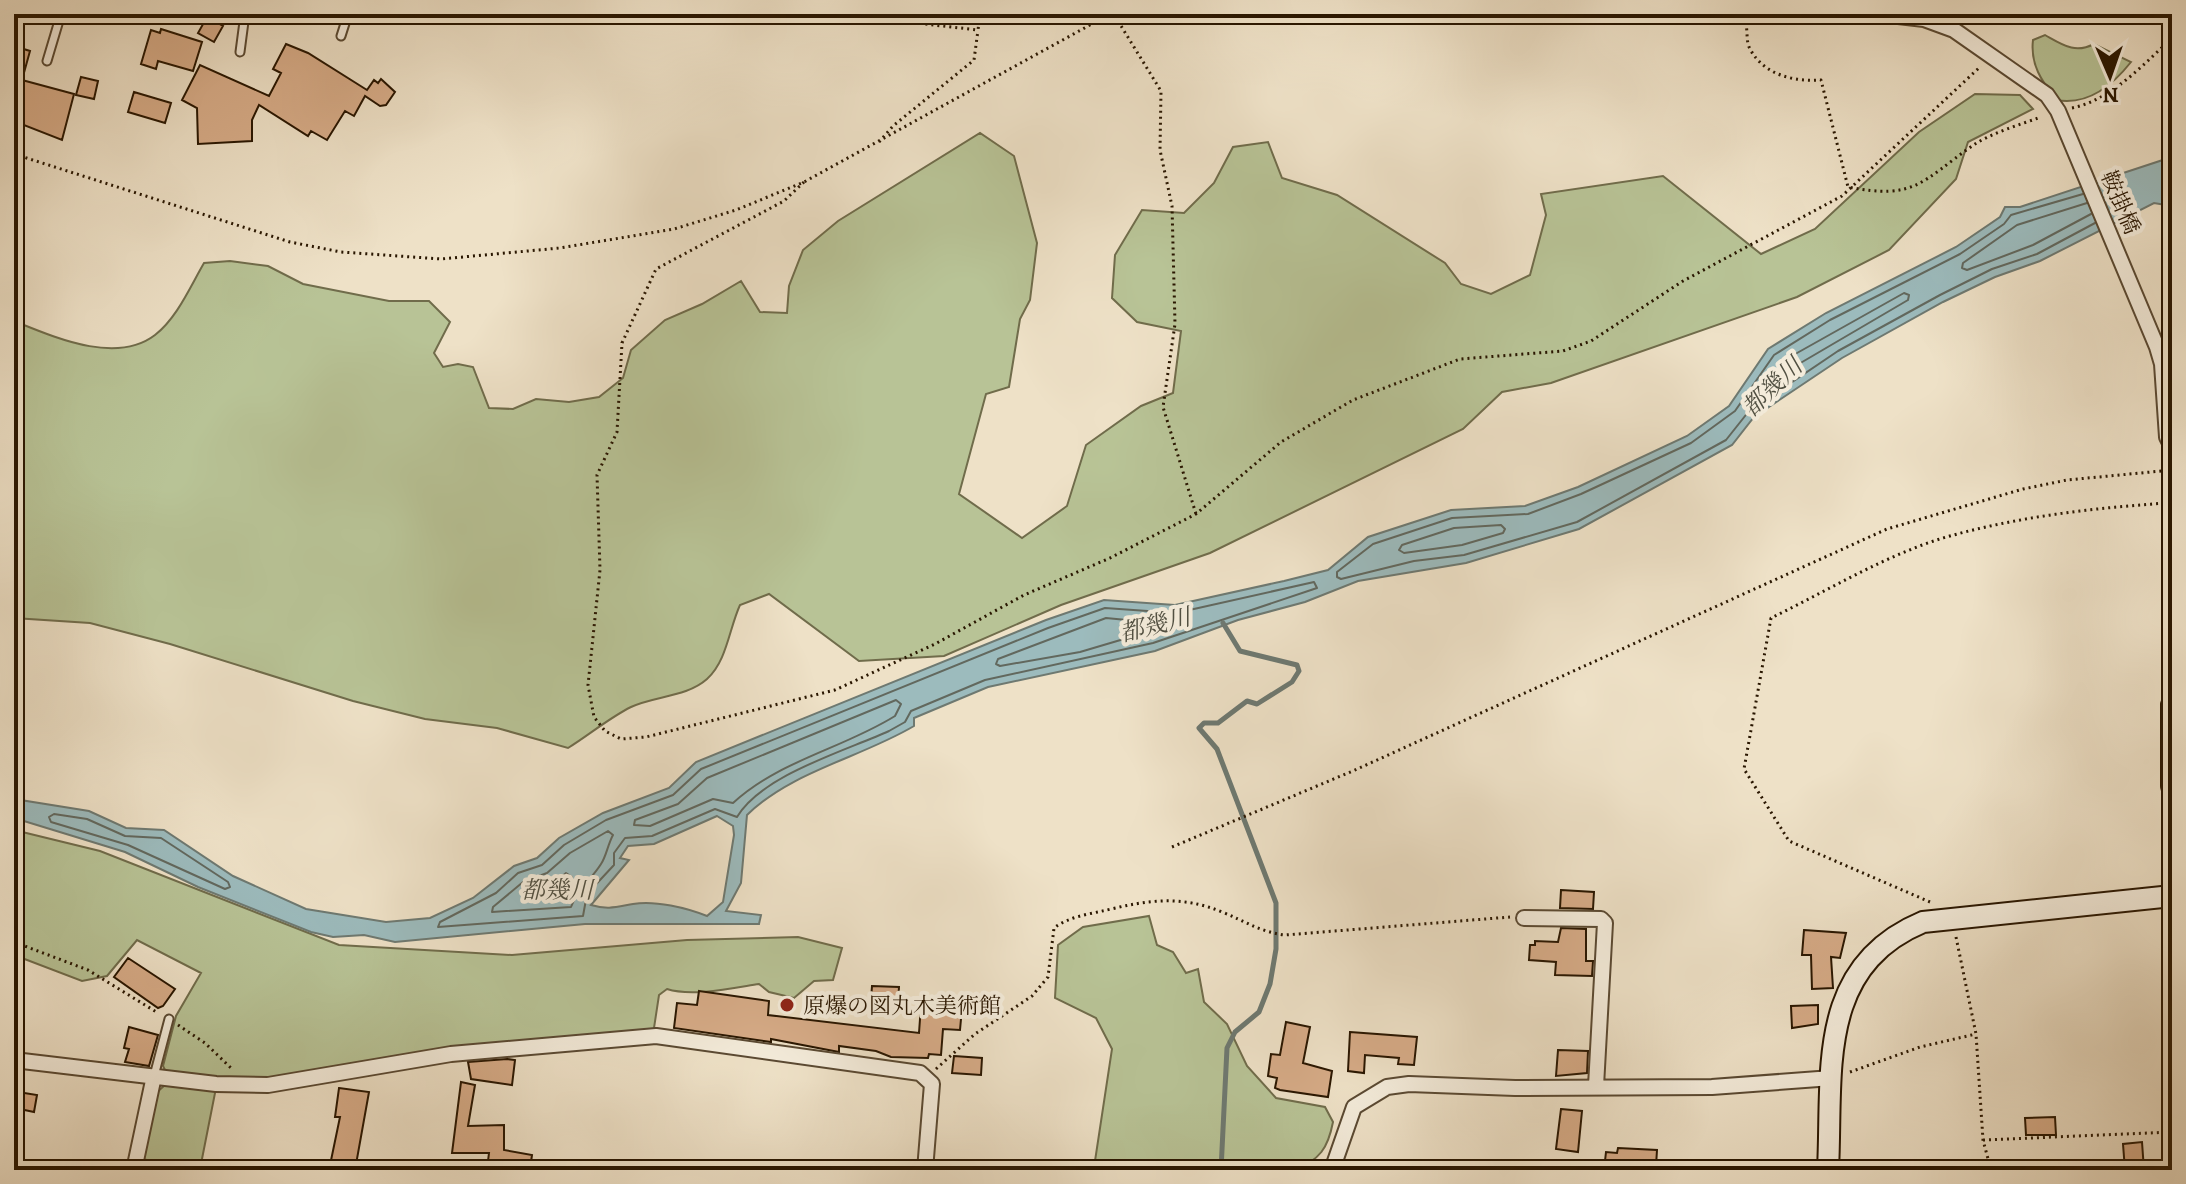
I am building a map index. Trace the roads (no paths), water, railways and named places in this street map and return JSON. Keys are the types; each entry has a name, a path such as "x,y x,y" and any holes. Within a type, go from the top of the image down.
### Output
{"street":[{"name":"鞍掛橋","path":"1881,14 1939,24 2028,78 2058,111 2143,311 2162,364 2167,437 2172,447"},
{"path":"2172,705 2172,786"},
{"path":"1828,1170 1834,1028 1841,1002 1855,975 1872,953 1897,933 1923,922 1952,918 2172,896"},
{"path":"1524,918 1601,919 1605,923 1596,1086"},
{"path":"14,1060 242,1085 268,1085 451,1054 656,1036 920,1073 928,1077 933,1097 925,1170"},
{"path":"134,1170 154,1076"},
{"path":"1332,1170 1354,1107 1387,1087 1409,1084 1515,1088 1712,1087 1832,1078"}],"lane":[{"path":"47,61 61,14"},
{"path":"240,52 245,14"},
{"path":"341,36 348,14"},
{"path":"154,1076 169,1019"}],"water":[{"name":"都幾川","path":"2172,157 2172,206 2154,203 2040,261 1995,277 1943,302 1842,358 1754,417 1732,445 1579,529 1466,563 1358,581 1305,602 1238,620 1155,651 988,687 914,718 914,726 784,787 747,815 741,883 726,911 761,915 759,924 585,924 395,942 364,935 333,937 311,932 198,887 125,852 14,818 14,799 89,811 126,828 164,830 233,876 306,909 386,922 430,918 473,898 514,866 537,858 559,838 603,813 669,788 696,762 1046,620 1104,600 1175,605 1328,570 1368,537 1451,510 1525,506 1578,487 1687,436 1729,406 1768,349 1826,313 1956,247 2000,217 2005,207 2020,207","holes":["717,816 733,826 723,902 707,916 661,904 642,903 607,908 591,905 629,860 620,858 628,846 654,844"]}],"waterway":[{"path":"1221,1170 1227,1048 1235,1032 1259,1012 1270,984 1276,949 1276,903 1217,749 1199,728 1204,723 1218,723 1247,701 1257,704 1292,682 1299,671 1297,665 1240,651 1223,623"}],"place":[{"name":"原爆の図丸木美術館","path":"787,1005"}]}
